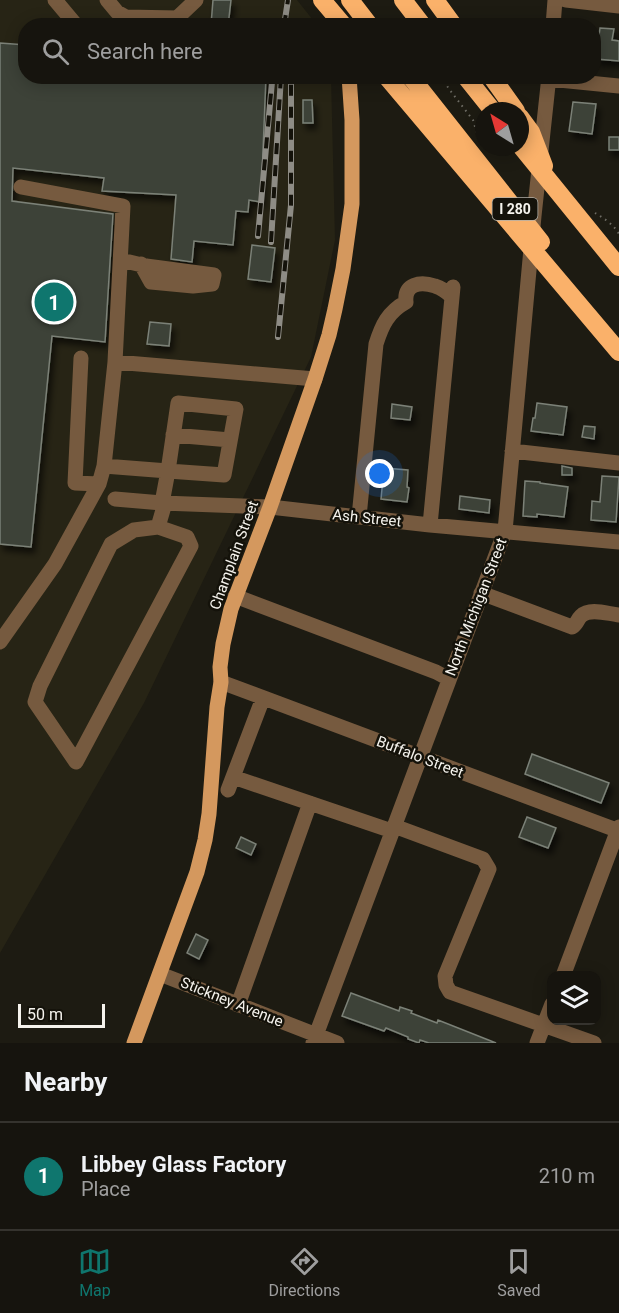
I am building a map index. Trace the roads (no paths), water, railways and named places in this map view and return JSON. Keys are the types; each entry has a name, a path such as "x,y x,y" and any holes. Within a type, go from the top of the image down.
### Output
{"highway":[{"path":"322,0 338,18"},
{"path":"350,0 364,18"},
{"path":"403,0 417,18"},
{"path":"435,0 448,18"},
{"path":"393,84 619,352"},
{"name":"I 280","path":"416,84 619,341"},
{"path":"471,84 486,102"},
{"path":"497,84 510,102"},
{"path":"529,129 550,182"},
{"name":"I 280","path":"529,156 619,267"}],"main road":[{"path":"344,0 345,18"},
{"name":"Champlain Street","path":"134,1043 197,873 208,814 223,644 236,596 315,379 335,309 352,204 350,84"}],"street":[{"path":"55,0 70,18"},
{"path":"107,0 117,12 126,17 135,18"},
{"path":"176,18 196,0"},
{"path":"554,18 555,0"},
{"path":"566,0 619,6"},
{"name":"North Michigan Street","path":"315,1039 505,531 548,84"},
{"path":"601,84 619,86"},
{"path":"0,642 56,564 99,484 104,466 115,362 121,260 123,206 21,187"},
{"path":"121,260 141,264"},
{"path":"359,517 376,344 381,326 388,316 406,302 405,294 409,289 416,284 436,286 453,290 430,525"},
{"path":"81,358 75,483 99,484"},
{"path":"115,362 315,379"},
{"path":"104,466 168,471 224,475 236,409 178,403 173,435 168,471 163,503 158,528"},
{"path":"173,435 231,440"},
{"path":"512,452 619,463"},
{"name":"Ash Street","path":"115,499 270,507 430,525 619,542"},
{"path":"158,528 187,537 191,546 76,762 35,702 40,686 111,544 134,530 158,528"},
{"path":"482,593 572,627 576,625 581,616 590,611 619,615"},
{"path":"236,596 436,672 449,679"},
{"name":"Buffalo Street","path":"221,682 619,830"},
{"path":"263,698 230,783 310,803 483,859 489,869 445,976 450,992 594,1043"},
{"path":"238,1005 310,803"},
{"path":"564,971 619,830"},
{"name":"Stickney Avenue","path":"160,974 315,1039 337,1043"},
{"path":"537,1043 547,1018"}],"railway":[{"path":"285,18 288,0"},
{"path":"258,236 272,84"},
{"path":"271,242 281,84"},
{"path":"278,337 291,205 291,84"}],"place":[{"name":"Libbey Glass Factory","path":"54,302"}]}
